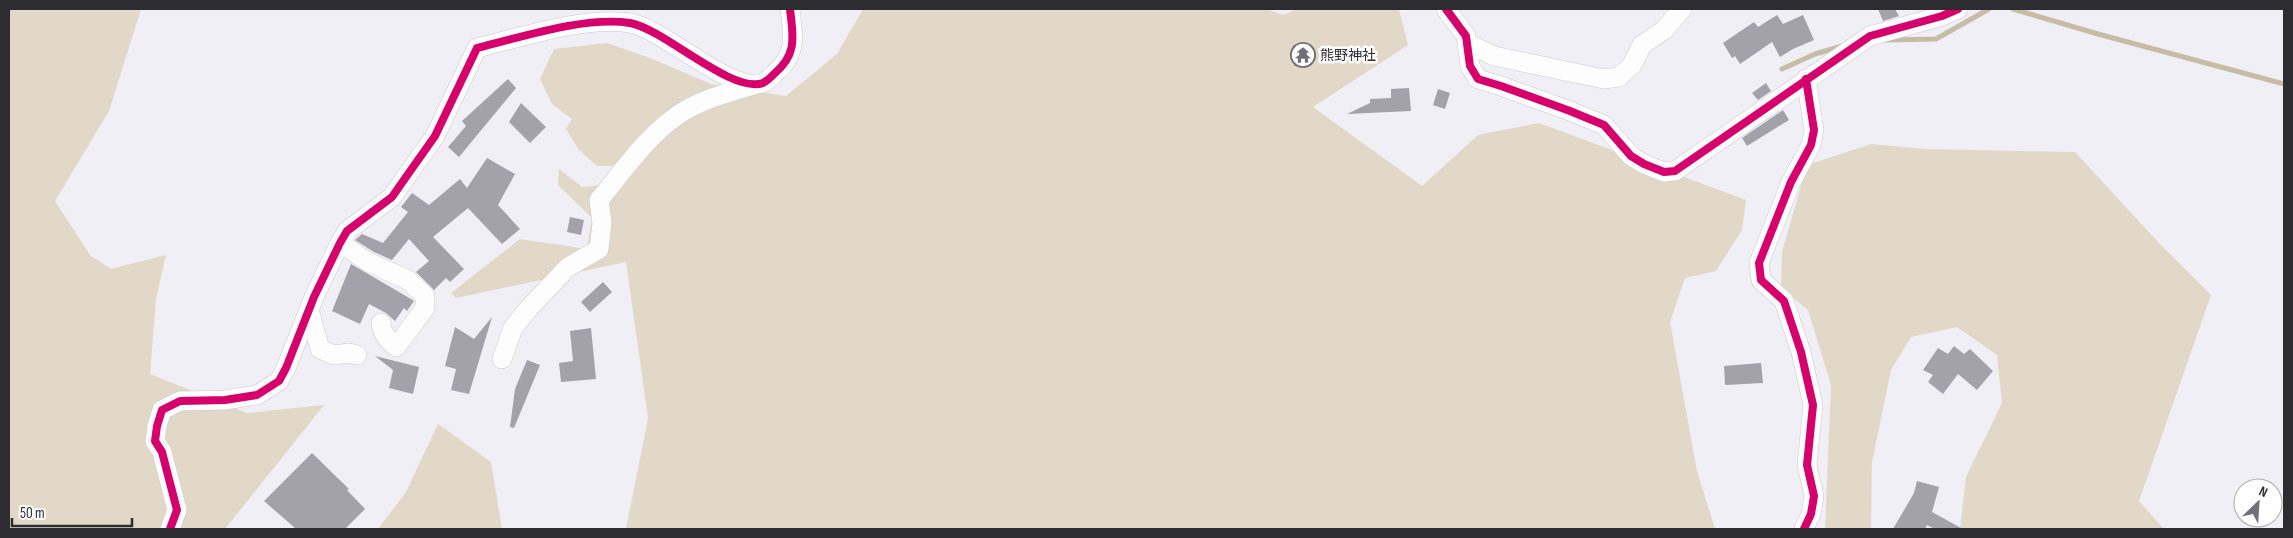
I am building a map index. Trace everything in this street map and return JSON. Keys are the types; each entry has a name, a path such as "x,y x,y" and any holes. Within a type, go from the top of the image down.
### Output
{"street":[{"path":"170,529 177,510 162,452 155,441 162,410 180,401 225,400 257,395 279,381 309,310 347,230 392,197 406,178 435,136 477,48 542,32 607,21 633,24 676,46 724,75 752,84 763,83 785,65 794,43 790,9"},
{"path":"1446,9 1466,36 1469,44 1470,66 1478,80 1519,92 1604,125 1631,156 1644,164 1664,172 1675,171 1870,36 1942,16 1958,9"},
{"path":"1469,44 1494,56 1604,79 1619,77 1632,64 1642,45 1664,30 1682,9"},
{"path":"1804,529 1812,514 1814,496 1807,464 1813,405 1801,352 1784,301 1761,280 1758,263 1791,182 1811,145 1814,130 1806,79"},
{"path":"502,359 513,328 529,308 568,267 599,249 602,223 599,200 652,137 678,114 704,102 759,83"},
{"path":"340,243 368,262 408,280 425,296 425,308 396,347 382,331 381,323"},
{"path":"309,310 320,349 334,355 349,353 357,355"}],"shaded area":[{"path":"9,9 141,9 109,111 55,201 90,255 111,269 166,255 156,299 150,374 247,413 324,405 225,529 9,529"},
{"path":"863,9 1267,9 1283,15 1297,9 1399,9 1408,45 1313,107 1422,186 1478,135 1539,123 1746,200 1742,230 1716,271 1685,278 1670,322 1697,471 1715,529 626,529 648,418 626,262 456,298 451,293 520,239 587,249 592,218 558,185 559,169 582,187 614,184 631,166 597,166 579,150 566,129 572,119 552,104 540,79 554,49 607,43 650,58 711,84 786,96 837,54"},
{"path":"1871,144 1924,149 2075,152 2158,242 2211,295 2139,501 2164,529 1960,529 1966,477 2002,403 1997,355 1957,327 1911,337 1891,370 1872,462 1871,529 1825,529 1831,385 1808,310 1781,288 1782,252 1807,165"},
{"path":"438,424 491,462 502,529 378,529 406,492"}],"building":[{"path":"1878,9 1895,9 1899,16 1883,21"},
{"path":"1777,15 1783,24 1803,15 1814,40 1780,57 1772,42 1740,64 1735,56 1732,58 1723,43 1754,22 1758,27"},
{"name":"熊野神社","path":"1311,44 1312,65 1294,66 1293,45"},
{"path":"508,79 516,88 459,157 448,147 466,126 462,121"},
{"path":"1766,83 1771,91 1758,100 1752,93"},
{"path":"1409,88 1411,111 1347,114 1370,103 1370,99 1391,98 1391,89"},
{"path":"1438,89 1450,93 1445,109 1433,105"},
{"path":"521,103 546,127 530,143 509,122"},
{"path":"1783,110 1789,120 1747,146 1742,138"},
{"path":"487,158 515,174 498,205 520,229 502,244 468,208 433,237 464,269 450,282 446,278 434,290 416,272 429,261 409,239 392,260 374,252 355,240 362,234 383,243 408,212 401,207 412,193 429,205 460,179 467,188"},
{"path":"570,217 584,220 581,235 567,232"},
{"path":"351,264 414,301 407,311 404,308 395,321 386,313 369,304 360,324 332,311"},
{"path":"603,282 612,292 590,312 581,302"},
{"path":"492,317 469,394 451,390 456,369 445,366 455,327 474,339"},
{"path":"591,328 596,379 561,382 559,363 573,361 570,331"},
{"path":"1954,346 1964,354 1970,349 1993,371 1977,390 1958,374 1943,394 1928,382 1933,375 1923,370 1938,348 1948,354"},
{"path":"375,356 419,367 413,394 389,388 393,370"},
{"path":"527,360 540,365 514,428 510,427 515,389"},
{"path":"1761,363 1763,383 1725,385 1724,366"},
{"path":"312,453 349,489 347,490 365,509 345,529 296,529 264,501"},
{"path":"1917,481 1939,487 1932,512 1963,529 1935,529 1927,525 1925,529 1893,529 1914,493"}],"waterway":[{"path":"1885,40 1936,39 1989,9"},
{"path":"2013,9 2284,84"},
{"path":"1782,69 1815,54 1842,46"}],"cycle path":[{"path":"170,529 177,510 162,452 155,441 162,410 180,401 225,400 257,395 279,381 314,297 347,231 392,197 435,136 477,48 533,33 574,25 593,22 630,23 661,36 734,79 749,84 763,83 782,67 790,52 793,36 790,9"},
{"path":"1446,9 1466,36 1470,66 1478,79 1604,125 1631,156 1644,164 1664,172 1675,171 1870,36 1942,16 1958,9"},
{"path":"1804,529 1811,514 1814,496 1807,465 1813,405 1801,352 1784,301 1761,280 1759,263 1791,182 1811,145 1814,130 1806,79"}],"place":[{"name":"熊野神社","path":"1303,55"}]}
